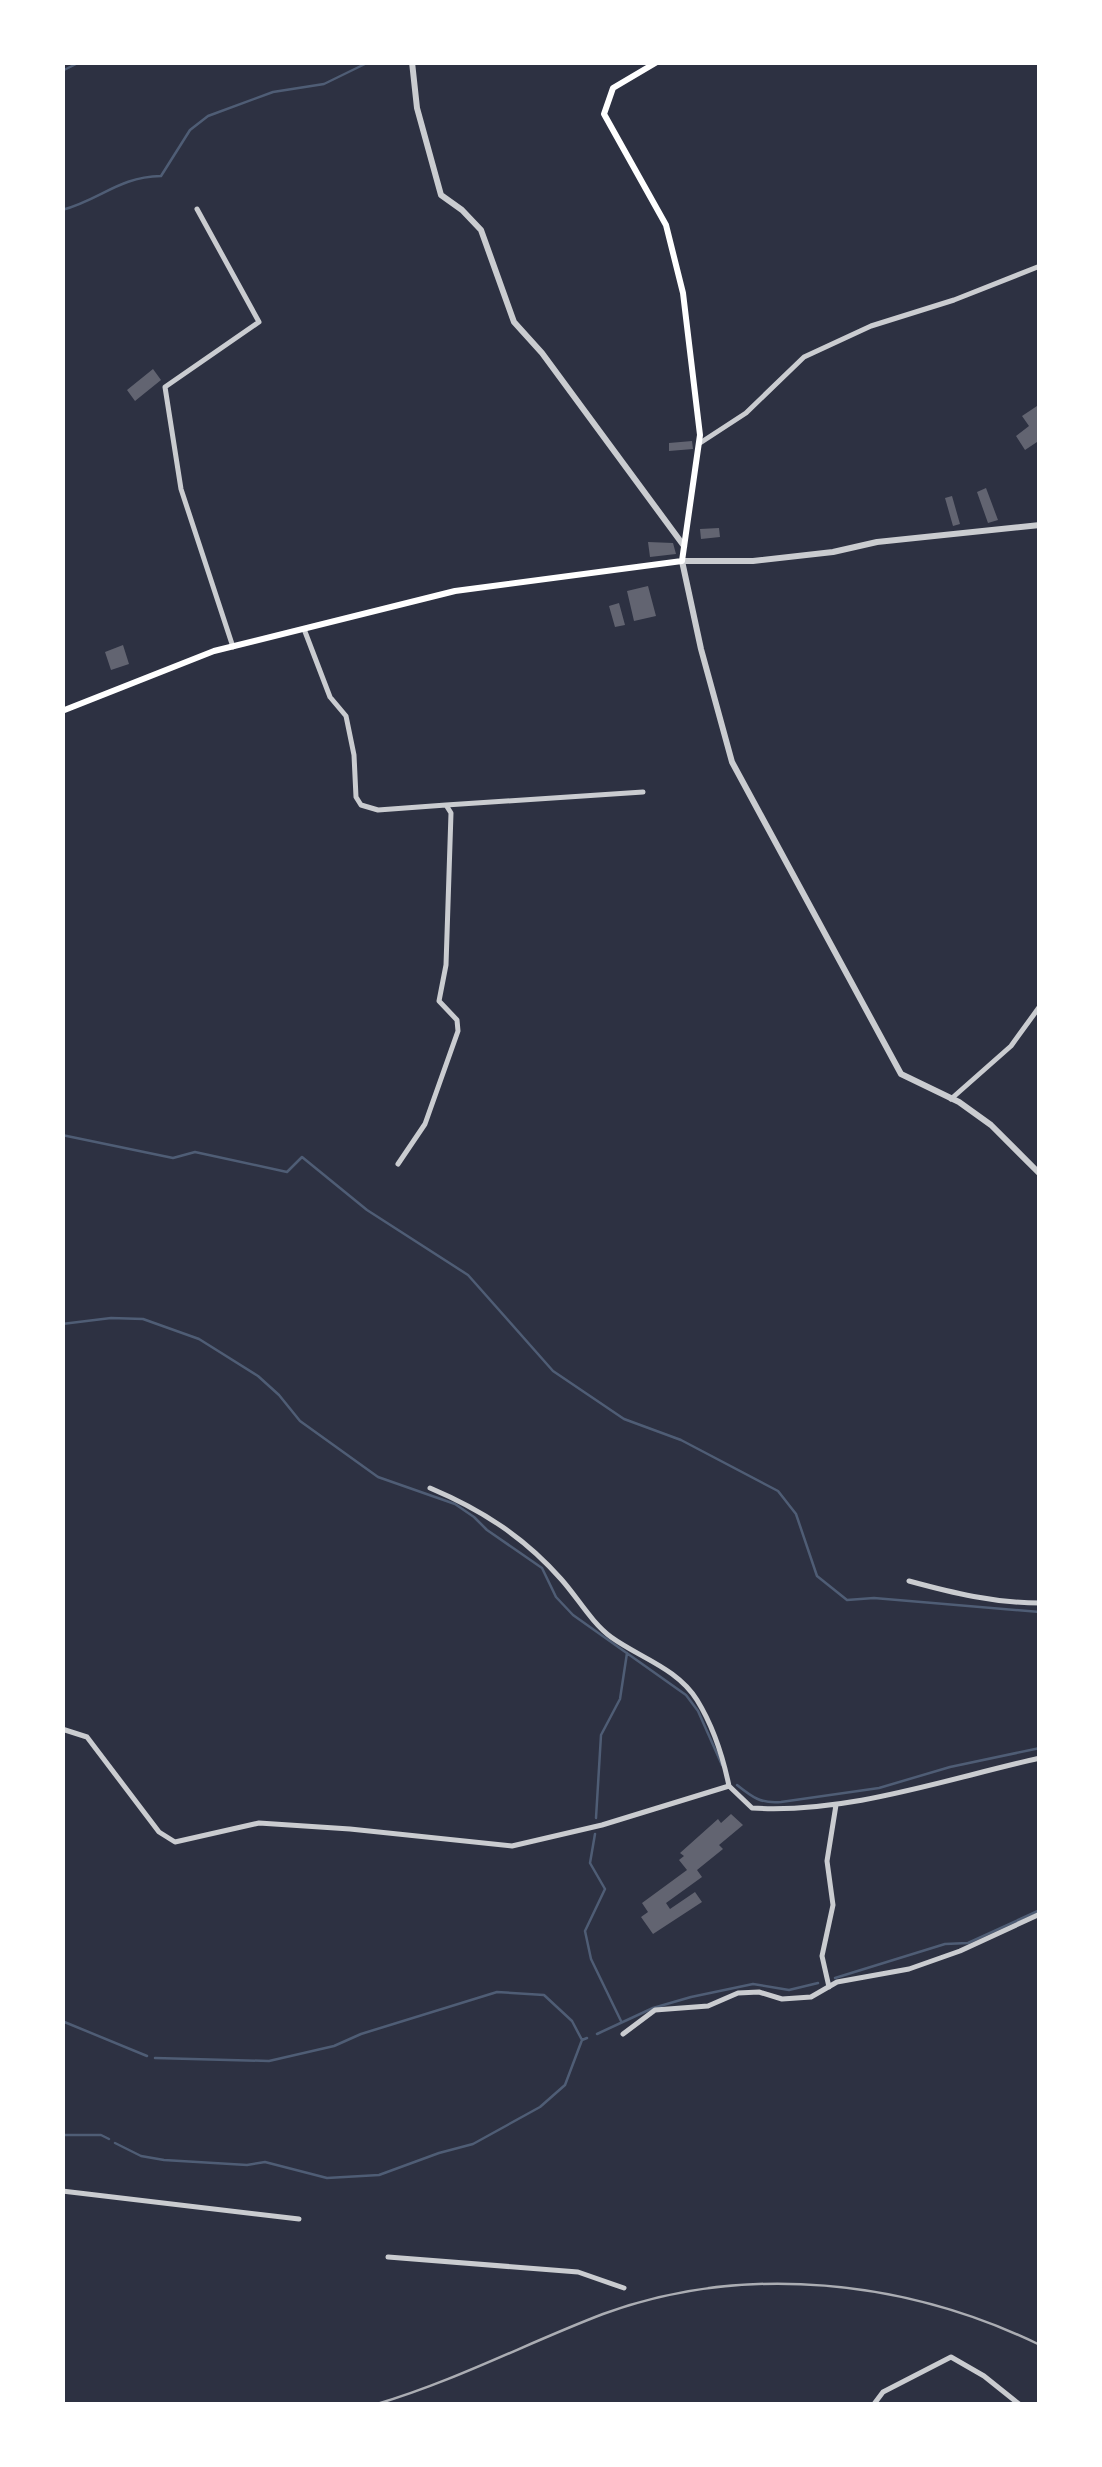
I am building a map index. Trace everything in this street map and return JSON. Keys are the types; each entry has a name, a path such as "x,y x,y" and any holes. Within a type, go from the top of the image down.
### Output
{"main road":[{"path":"62,711 214,651 454,591 682,561 700,443 684,293 666,224 604,114 613,88 657,62"}],"street":[{"path":"412,62 417,108 441,195 482,230 514,322 542,353 684,547"},
{"path":"198,209 259,322 165,387 180,489 233,647"},
{"path":"700,443 746,412 804,357 871,326 954,300 1040,266"},
{"path":"1040,525 877,542 833,552 753,561 682,561 732,762 901,1074 992,1125 1040,1174"},
{"path":"304,628 330,697 346,716 354,754 356,797 361,806 378,810 643,792"},
{"path":"398,1164 425,1124 458,1031 457,1020 438,1001 446,965 452,828 446,805"},
{"path":"951,1099 1011,1046 1040,1006"},
{"path":"430,1488 459,1500 514,1533 611,1637 646,1655 676,1677 696,1698 722,1756 730,1786 752,1808 781,1810 836,1805 1040,1758"},
{"path":"909,1581 976,1598 1040,1603"},
{"path":"62,1730 87,1737 160,1832 175,1842 259,1824 512,1846 602,1825 730,1786"},
{"path":"829,1987 822,1956 832,1904 827,1860 836,1805"},
{"path":"623,2034 655,2010 708,2006 738,1994 759,1992 782,1999 801,1999 838,1982 909,1970 1040,1914"},
{"path":"62,2191 300,2219"},
{"path":"388,2256 578,2272 624,2288"},
{"path":"874,2404 883,2392 951,2357 984,2376 1019,2404"}],"building":[{"path":"153,369 161,380 135,401 127,390"},
{"path":"1040,404 1040,440 1025,450 1016,436 1029,426 1022,416"},
{"path":"692,441 693,449 669,451 669,443"},
{"path":"986,488 998,520 988,523 977,492"},
{"path":"952,496 960,524 953,526 945,498"},
{"path":"719,528 720,537 701,539 700,529"},
{"path":"648,542 673,543 676,554 650,557"},
{"path":"648,586 656,616 634,621 627,591"},
{"path":"619,603 625,625 615,627 609,606"},
{"path":"123,645 129,664 111,670 105,652"},
{"path":"731,1814 743,1825 719,1845 723,1849 697,1870 702,1877 666,1903 670,1909 695,1892 702,1902 653,1934 641,1917 648,1912 642,1903 687,1870 679,1860 684,1856 680,1853 718,1819 721,1823"}],"waterway":[{"path":"62,71 80,62"},
{"path":"62,210 121,184 161,176 190,130 208,116 273,92 324,84 369,62"},
{"path":"62,1135 173,1158 195,1152 287,1172 302,1157 367,1210 468,1275 553,1371 624,1419 681,1440 778,1491 796,1514 817,1576 847,1600 874,1598 1040,1612"},
{"path":"62,1324 143,1319 199,1339 258,1376 300,1421 378,1477 455,1504 542,1568 556,1597 573,1615 686,1695 698,1711 722,1765"},
{"path":"596,1818 601,1735 620,1699 627,1653"},
{"path":"737,1785 757,1799 781,1802 879,1788 950,1767 1040,1748"},
{"path":"595,1834 590,1863 605,1889 585,1931 591,1959 621,2021"},
{"path":"835,1978 945,1944 968,1943 1040,1910"},
{"path":"597,2034 653,2008 691,1997 753,1984 789,1990 818,1983"},
{"path":"155,2058 269,2061 334,2046 497,1992 544,1995 572,2021 582,2040 587,2038"},
{"path":"62,2021 147,2056"},
{"path":"115,2143 141,2156 164,2160 247,2165 265,2162 327,2178 379,2175 473,2144 540,2107 565,2085 582,2040"},
{"path":"62,2135 101,2135 109,2139"}],"railway":[{"path":"377,2404 603,2314 657,2298 712,2288 768,2284 880,2293 935,2305 1040,2345"}]}
